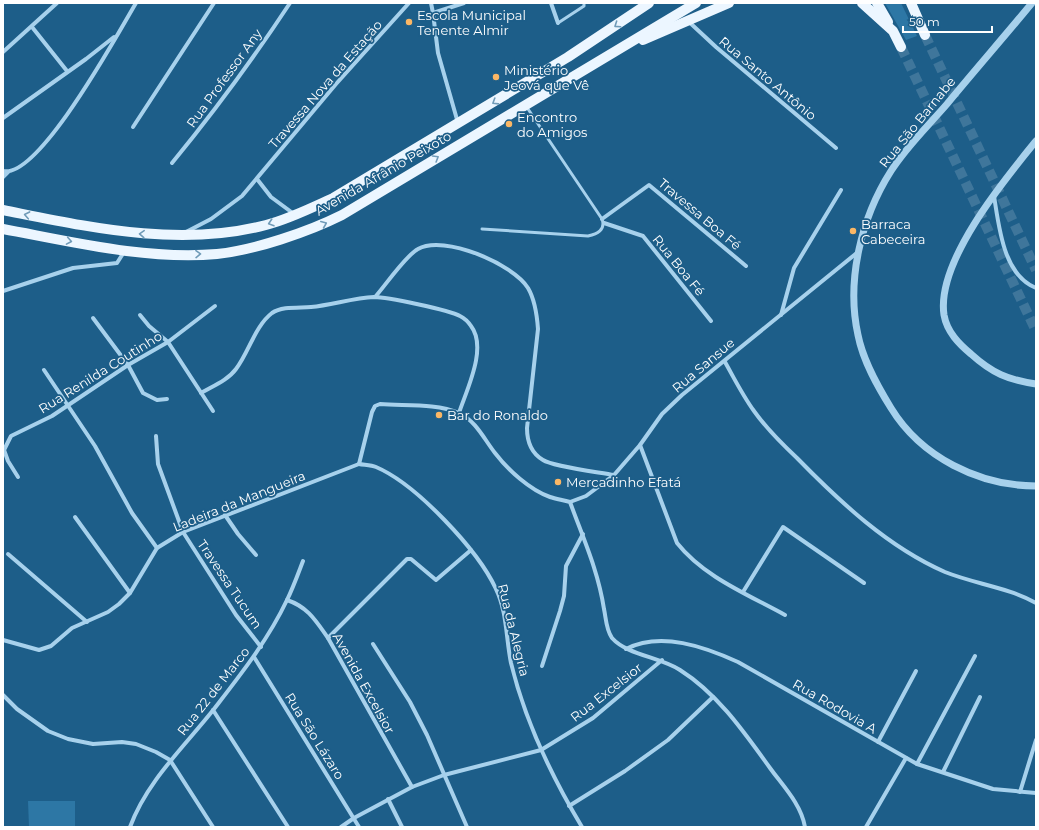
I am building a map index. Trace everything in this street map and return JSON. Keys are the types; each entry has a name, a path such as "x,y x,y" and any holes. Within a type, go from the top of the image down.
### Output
{"main road":[{"name":"Avenida Afrânio Peixoto","path":"3,210 51,220 135,233 178,236 233,232 266,225 296,215 333,198 568,57 650,3"},
{"name":"Avenida Afrânio Peixoto","path":"3,229 124,251 172,254 218,254 272,242 309,230 342,215 606,55 696,3"},
{"path":"606,55 729,3"},
{"path":"862,3 893,31"},
{"path":"878,3 901,47"},
{"path":"911,3 925,35"}],"street":[{"path":"3,52 57,3"},
{"path":"3,177 4,172 24,165 44,145 65,119 136,3"},
{"path":"133,127 214,3"},
{"name":"Rua Professor Any","path":"172,163 214,112 245,70 290,3"},
{"name":"Travessa Nova da Estação","path":"178,236 211,219 242,196 336,84 409,3"},
{"path":"431,3 434,13 438,52 458,124"},
{"path":"434,13 464,3"},
{"path":"552,3 558,22"},
{"name":"Rua São Barnabe","path":"1032,3 892,170 874,202 858,252 854,301 858,337 870,367 897,418 911,435 923,446 950,464 989,479 1036,486"},
{"name":"Rua Santo Antônio","path":"688,21 716,47 836,148"},
{"path":"32,27 67,71"},
{"path":"3,118 117,35"},
{"path":"1036,141 994,194 968,235 953,266 946,288 944,315 949,330 958,343 987,369 1014,380 1036,384"},
{"path":"257,179 271,197 296,215"},
{"name":"Travessa Boa Fé","path":"603,221 649,185 746,266"},
{"path":"781,316 794,268 841,190"},
{"path":"994,194 1002,243 1017,273 1036,288"},
{"name":"Rua Boa Fé","path":"603,221 643,236 711,321"},
{"path":"375,297 417,249 428,246 463,249 480,254 503,266 528,287 534,303 537,318 538,329 527,428 527,437 530,446 543,461 614,475"},
{"path":"3,291 73,268 117,263 124,251"},
{"name":"Rua Sansue","path":"570,502 586,496 614,475 640,445 662,414 682,395 725,362 737,350 781,316 858,252"},
{"path":"202,393 228,378 236,370 265,321 273,312 284,308 312,307 375,297 446,310 461,316 472,326 476,338 477,352 475,367 459,413"},
{"name":"Rua Renilda Coutinho","path":"18,477 4,450 6,442 11,436 19,430 45,420 128,365 168,342 215,306"},
{"path":"140,314 149,326 168,342 213,411"},
{"path":"93,318 128,365 143,393 157,400 167,399"},
{"path":"725,362 754,412 780,442 819,481 883,536 913,555 945,572 1012,591 1036,603"},
{"path":"44,370 95,446 132,513 157,548"},
{"path":"358,464 372,412 376,406 380,404 432,407 459,413 475,425 496,454 510,469 530,486 548,497 570,502 590,552 602,592 608,628 611,636 626,649 662,660 680,670 713,697 735,720 796,802 805,827"},
{"name":"Travessa Tucum","path":"156,436 158,464 183,532 236,615 261,647"},
{"path":"640,445 677,543 688,557 712,575 785,615"},
{"name":"Ladeira da Mangueira","path":"3,640 39,650 52,646 72,628 108,612 130,593 157,548 183,532 358,464"},
{"name":"Rua da Alegria","path":"358,464 375,467 393,476 432,509 471,550 486,571 497,590 512,664 541,750 569,806 582,827"},
{"path":"225,515 238,534 256,555"},
{"path":"75,517 130,593"},
{"path":"743,592 783,527 864,583"},
{"path":"542,666 560,611 566,566 583,534"},
{"path":"328,638 407,559 411,559 436,580 471,550"},
{"path":"8,554 87,622"},
{"name":"Rua 22 de Marco","path":"130,827 136,809 170,760 213,710 261,647 287,600 303,561"},
{"name":"Avenida Excelsior","path":"287,600 303,607 313,615 328,638 412,787"},
{"name":"Rua Rodovia A","path":"626,649 639,644 660,641 683,643 725,656 745,665 916,764 993,789 1036,793"},
{"path":"373,644 410,702 467,827"},
{"path":"916,764 975,656"},
{"name":"Rua São Lázaro","path":"254,657 359,827"},
{"name":"Rua Excelsior","path":"341,827 354,818 412,787 444,775 541,750 593,718 662,660"},
{"path":"878,742 916,671"},
{"path":"3,695 17,709 48,731 55,734 93,744 122,742 136,744 156,752 170,760 212,827"},
{"path":"569,806 625,771 668,740 713,697"},
{"path":"943,772 980,697"},
{"path":"213,710 288,827"},
{"path":"1020,792 1036,740"},
{"path":"866,827 906,758"},
{"path":"388,799 402,827"}],"lane":[{"path":"558,22 584,6 584,3"},
{"path":"482,229 588,236 597,234 602,229 603,221 525,104"}],"shaded area":[{"path":"885,3 901,3 917,36 906,40"},
{"path":"28,801 75,801 75,827 29,827"}],"tunnel":[{"path":"925,35 1036,270"},
{"path":"901,47 1036,331"}],"place":[{"name":"Escola Municipal Tenente Almir","path":"409,22"},
{"name":"Ministério Jeová que Vê","path":"496,77"},
{"name":"Encontro do Amigos","path":"509,124"},
{"name":"Barraca Cabeceira","path":"853,231"},
{"name":"Bar do Ronaldo","path":"439,415"},
{"name":"Mercadinho Efatá","path":"558,482"}]}
